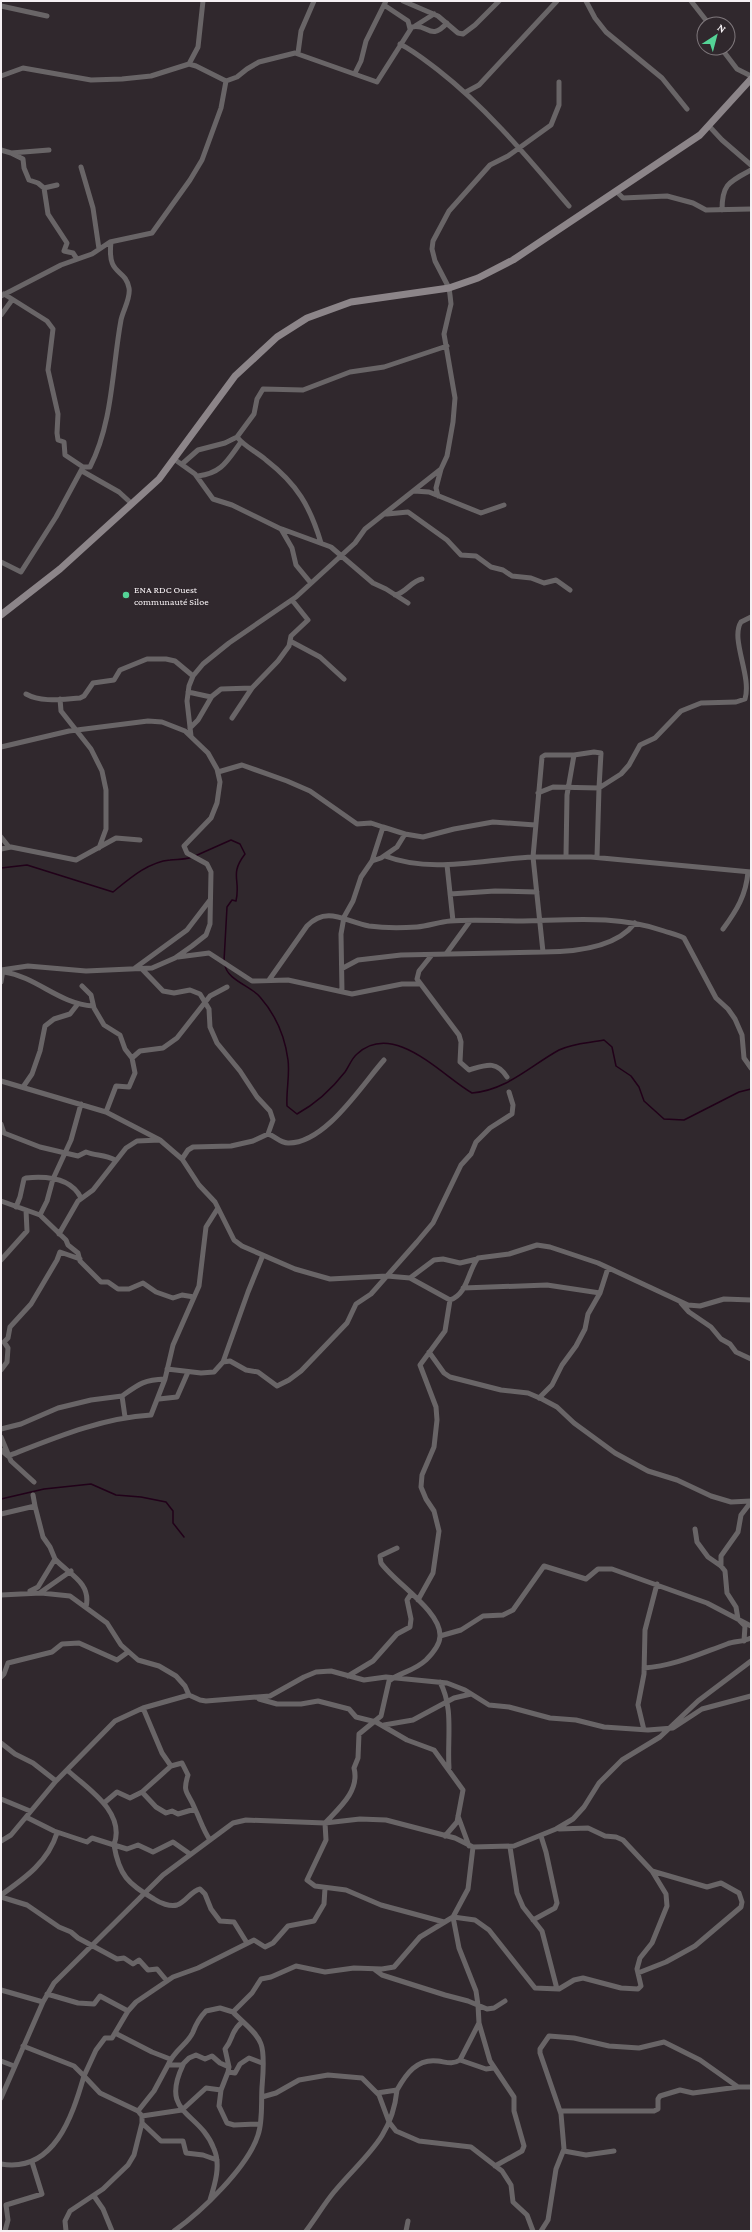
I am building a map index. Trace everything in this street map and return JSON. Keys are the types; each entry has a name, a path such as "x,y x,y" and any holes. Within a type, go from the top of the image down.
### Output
{"main road":[{"path":"1,615 60,569 159,479 235,376 277,336 307,318 351,302 449,288 478,278 513,260 700,134 710,126 751,79"}],"street":[{"path":"189,64 198,47 203,1"},
{"path":"298,53 301,31 314,1"},
{"path":"403,1 434,14 458,33 463,34 475,25 499,1"},
{"path":"466,92 479,85 557,1"},
{"path":"586,1 595,18 606,32 662,78 687,109"},
{"path":"691,1 703,16"},
{"path":"355,74 361,61 366,41 385,3 408,21 413,28 434,32 439,31 447,23"},
{"path":"1,6 47,16"},
{"path":"1,76 23,68 71,77 103,80 151,76 189,64 226,81 236,78 250,66 259,62 298,53 378,82 400,44 413,28 434,14"},
{"path":"400,44 409,48 466,92 520,148 569,206"},
{"path":"727,56 737,69 751,76"},
{"path":"2,295 61,265 92,254 111,242 147,235 156,229 202,160 225,95 226,81"},
{"path":"438,496 436,488 441,469 447,456 455,411 447,346 444,334 451,304 449,288 438,269 432,249 439,229 457,202 469,191 490,165 505,158 520,148 554,121 559,105 559,82"},
{"path":"710,126 722,140 751,165"},
{"path":"1,150 23,159 24,168 29,180 44,188 57,186"},
{"path":"11,153 49,150"},
{"path":"81,167 93,208 98,249"},
{"path":"722,210 724,189 728,184 751,170"},
{"path":"44,188 48,214 67,243 64,251 72,252 77,259"},
{"path":"616,191 623,198 667,196 693,203 706,210 751,209"},
{"path":"1,562 21,572 56,517 82,469 90,467 98,451 108,417 122,320 129,290 127,282 110,262 111,242"},
{"path":"2,295 47,321 53,329 48,370 58,414 58,440 64,442 65,455 82,469 119,492 131,503"},
{"path":"1,315 12,300"},
{"path":"182,464 198,450 237,437 254,414 257,399 263,389 303,390 350,372 384,367 447,346"},
{"path":"237,437 241,442 268,461 298,489 312,517 321,543"},
{"path":"198,476 212,473 221,469 241,442"},
{"path":"174,459 198,476 213,499 232,505 299,537 331,547 373,583 395,594 408,603"},
{"path":"191,736 188,692 193,676 206,660 270,613 292,600 310,582 355,543 366,529 441,469"},
{"path":"413,491 424,491 481,513 504,506"},
{"path":"385,515 408,512 447,540 461,555 476,556 491,567 503,570 512,576 531,578 544,583 556,580 570,590"},
{"path":"281,529 292,548 296,565 310,582"},
{"path":"395,594 401,593 415,582 422,579"},
{"path":"232,718 252,688 278,661 290,641 291,636 308,620 292,600"},
{"path":"538,792 553,787 599,788 621,774 640,745 655,738 681,711 701,703 736,702 745,699 745,665 737,631 741,622 751,617"},
{"path":"290,641 320,657 344,679"},
{"path":"26,694 33,698 60,699 83,697 93,683 114,680 121,670 147,659 166,659 176,661 193,676"},
{"path":"190,728 212,696 220,689 252,688"},
{"path":"188,692 212,696"},
{"path":"60,699 61,711 93,752 102,771 106,787 106,830 98,848"},
{"path":"1,747 76,730 154,721 179,728 191,736 208,753 218,772 220,788 215,811 206,824 184,846 187,853 210,868 210,924 206,935 175,958 152,968 86,971 28,966 2,971"},
{"path":"542,952 533,857 538,792 543,756 574,755 591,752 601,754 597,857"},
{"path":"566,856 567,798 570,788 574,755"},
{"path":"218,772 237,766 249,767 308,789 357,824 371,823 405,834 423,837 454,828 493,822 535,826"},
{"path":"342,992 341,934 344,917 353,901 361,877 372,861 383,827"},
{"path":"372,861 385,856 397,847 405,834"},
{"path":"1,837 9,847"},
{"path":"1,849 9,847 72,860 78,859 118,837 140,840"},
{"path":"385,856 404,862 447,865 533,857 597,857 750,872 742,901 723,929"},
{"path":"447,865 453,921"},
{"path":"450,894 495,891 537,892"},
{"path":"135,968 187,930 211,899"},
{"path":"269,980 314,919 322,916 344,917 361,924 373,926 418,927 453,921 604,920 635,923 684,938 716,998 728,1009 735,1020 742,1035 744,1058 751,1068"},
{"path":"446,954 470,921"},
{"path":"342,968 358,960 401,955 431,956 446,954 562,951 606,942 626,933 635,923"},
{"path":"175,958 213,954 252,981 288,980 357,994 402,984 420,984"},
{"path":"431,956 417,976 420,984 459,1035 461,1042 459,1057 463,1066 469,1070 495,1065 502,1069 507,1077"},
{"path":"141,968 163,991 174,993 194,990 200,994 210,1013 210,1027 218,1043 240,1071 257,1097 270,1111 273,1120 268,1134 253,1141 231,1146 193,1147 188,1150 182,1159"},
{"path":"1,982 2,971"},
{"path":"2,971 20,975 76,1005 93,1006"},
{"path":"82,986 91,995 93,1006 104,1025 120,1036 125,1049 132,1058 135,1073 129,1087 116,1086 106,1112"},
{"path":"132,1058 140,1050 163,1048 177,1038 210,996 227,987"},
{"path":"23,1087 32,1074 40,1051 46,1026 54,1019 70,1014 76,1005"},
{"path":"268,1134 283,1142 295,1142 322,1130 338,1115 384,1060"},
{"path":"1,1080 106,1112 160,1140 182,1159 196,1182 212,1199 236,1242 302,1272 330,1279 387,1276 410,1278 450,1300"},
{"path":"223,1362 232,1362 246,1370 258,1372 277,1386 289,1380 302,1370 347,1323 356,1304 371,1294 433,1223 461,1165 471,1154 476,1142 490,1128 512,1114 513,1105 509,1092"},
{"path":"40,1215 47,1201 53,1179 66,1154 81,1104"},
{"path":"1,1124 4,1133 66,1154 80,1156 86,1152 94,1156 102,1154 115,1160"},
{"path":"60,1234 81,1198 93,1190 115,1160 131,1144 137,1141 160,1140"},
{"path":"16,1207 24,1179 29,1177 53,1179 69,1184 81,1198"},
{"path":"1,1201 40,1215 66,1240 68,1245 77,1252 80,1259 96,1279 108,1282 117,1289 129,1289 143,1283 156,1292 173,1298 182,1295 194,1297"},
{"path":"8,1456 71,1432 125,1417 151,1415 159,1400 173,1345 200,1282 206,1227 218,1208"},
{"path":"1,1260 27,1231 26,1210"},
{"path":"1,1370 8,1361 8,1348 4,1343 8,1338 10,1327 30,1304 58,1260 66,1240"},
{"path":"410,1278 434,1260 443,1258 460,1263 478,1258 509,1254 540,1245 579,1256 680,1302 696,1306 724,1299 751,1300"},
{"path":"60,1252 80,1259"},
{"path":"167,1369 188,1372 214,1372 223,1362 248,1292 264,1255"},
{"path":"418,1600 433,1573 439,1531 434,1511 426,1499 421,1487 422,1476 434,1447 437,1420 433,1398 420,1368 421,1362 445,1331 450,1300 463,1288 478,1258"},
{"path":"539,1398 555,1382 562,1365 576,1346 585,1330 588,1314 600,1293 608,1268"},
{"path":"463,1288 547,1285 600,1293"},
{"path":"680,1302 689,1312 711,1327 721,1339 730,1344 736,1352 751,1359"},
{"path":"428,1352 444,1373 450,1377 501,1390 528,1393 557,1407 574,1423 615,1453 648,1471 677,1480 704,1493 731,1502 751,1501"},
{"path":"159,1400 177,1397 188,1372"},
{"path":"1,1429 21,1424 58,1408 91,1400 122,1396 135,1385 145,1380 165,1379"},
{"path":"122,1396 125,1417"},
{"path":"1,1437 8,1456"},
{"path":"1,1450 34,1482"},
{"path":"33,1495 43,1537 50,1547 55,1559 80,1581 87,1597 86,1607"},
{"path":"721,1566 721,1556 738,1532 741,1514 751,1501"},
{"path":"1,1514 35,1506"},
{"path":"695,1529 697,1542 708,1557 721,1566 726,1573 727,1593 736,1607 738,1618 745,1626 744,1641"},
{"path":"397,1548 383,1553 380,1559 388,1571 418,1600 436,1623 440,1636 433,1653 419,1666 411,1672 394,1678 388,1684 383,1712 376,1722 359,1734 358,1758 354,1768 356,1774 354,1784 348,1798 325,1823 326,1840 307,1880 310,1884 325,1888 346,1890 381,1904 444,1922"},
{"path":"27,1593 38,1587 55,1559"},
{"path":"440,1636 461,1630 483,1616 502,1615 513,1610 543,1566 586,1579 598,1569 609,1568 707,1603 751,1626"},
{"path":"40,1593 70,1571"},
{"path":"644,1730 638,1705 644,1668 645,1630 657,1584"},
{"path":"1,1595 27,1593 65,1595 86,1607 107,1623 119,1643 140,1662 159,1666 173,1674 185,1686 189,1695"},
{"path":"348,1676 374,1661 397,1634 410,1628 411,1619 407,1600 411,1594"},
{"path":"644,1668 660,1667 679,1663 689,1657 705,1654 730,1644 751,1638"},
{"path":"1,1677 4,1674 8,1663 52,1652 62,1644 81,1643 117,1660 128,1652"},
{"path":"1,2098 43,2002 54,1983 163,1875 233,1823 246,1820 325,1823 360,1819 386,1820 445,1836 471,1846 510,1846 541,1836 556,1829 576,1816 599,1782 622,1760 660,1737 698,1701 751,1661"},
{"path":"1,1841 11,1835 56,1782 113,1722 143,1708 189,1695 206,1701 256,1698 276,1694 296,1681 316,1672 331,1671 369,1680 394,1678 440,1682 462,1688 489,1704 509,1707 550,1718 576,1720 604,1727 644,1730 670,1728 702,1709 751,1696"},
{"path":"440,1682 448,1702 449,1768"},
{"path":"384,1725 420,1717 459,1696 471,1694"},
{"path":"256,1698 277,1704 324,1702 349,1709 356,1717 384,1725 407,1740 434,1750 449,1768 463,1790 455,1826 445,1836"},
{"path":"143,1708 162,1753 171,1766"},
{"path":"1,1743 15,1754 33,1763 56,1782"},
{"path":"104,1803 117,1792 130,1798 142,1792 171,1766 182,1763 188,1776 184,1783 186,1792 201,1821 202,1829 210,1840"},
{"path":"67,1770 104,1803 112,1816 116,1837 114,1845 117,1862 126,1879 132,1886 161,1903 175,1905 200,1890 205,1894 209,1907 220,1920 234,1922 247,1943"},
{"path":"142,1792 156,1807 166,1812 172,1811 178,1814 195,1808"},
{"path":"1,1799 30,1811"},
{"path":"233,2012 252,1993 262,1978 271,1977 291,1967 299,1966 325,1972 356,1968 382,1970 394,1967 420,1937 453,1917 468,1889 471,1846 458,1816"},
{"path":"26,1818 57,1833 87,1842 92,1838 126,1849 138,1845 153,1852 174,1842 190,1854"},
{"path":"453,1917 475,1920 490,1930 535,1988 563,1988 574,1980 583,1978 621,1988 638,1989 641,1986 638,1972 640,1958 652,1943 667,1906 666,1894 652,1871 623,1840 616,1837 605,1836 588,1828 556,1829"},
{"path":"1,1896 36,1869 52,1847 57,1833"},
{"path":"533,1920 555,1908 557,1903 541,1836"},
{"path":"510,1846 517,1893 523,1907 542,1931 557,1989"},
{"path":"638,1972 666,1962 695,1946 742,1905 739,1892 721,1882 707,1887 652,1871"},
{"path":"1,2164 20,2166 32,2162 46,2153 64,2128 75,2106 84,2076 99,2045 104,2038 112,2038 128,2011 136,2002 167,1981 202,1966 247,1943 256,1940 265,1946 273,1943 288,1926 314,1921 324,1904 325,1888"},
{"path":"1,1896 27,1905 92,1946 117,1959 124,1958 133,1964 140,1960 148,1970 157,1969 167,1981"},
{"path":"453,1917 459,1948 474,1986 478,2005 479,2023 494,2068 514,2098 514,2112 524,2146 522,2151 495,2166"},
{"path":"374,1969 382,1975 478,2005 492,2008 505,2001"},
{"path":"1,1996 3,1991 43,2002"},
{"path":"47,1994 80,2004 94,2003 100,1996 128,2011"},
{"path":"138,2111 154,2091 170,2059 193,2033 194,2027 206,2011 220,2008 233,2012 261,2042 262,2097 257,2137 250,2151 225,2185 174,2231"},
{"path":"242,2022 234,2028 231,2042 225,2050 228,2069 219,2106 227,2123 234,2125 259,2124"},
{"path":"460,2060 479,2023"},
{"path":"115,2033 152,2052 170,2059"},
{"path":"541,2231 548,2220 556,2169 564,2151 563,2123 540,2053 540,2049 549,2036 574,2038 609,2046 639,2048 664,2042 700,2060 738,2087"},
{"path":"23,2046 74,2066 100,2093 138,2111 142,2116 142,2123 134,2155 128,2165 94,2196 70,2211 65,2221 66,2231"},
{"path":"209,2201 217,2171 217,2160 208,2137 182,2110 176,2098 175,2087 184,2065 188,2059 196,2055 205,2059 212,2056 235,2073 240,2064 250,2057 262,2063"},
{"path":"306,2231 326,2202 381,2140 395,2106 397,2090 402,2078 419,2064 432,2060 452,2063 460,2060 486,2069 494,2068"},
{"path":"1,2061 14,2066"},
{"path":"168,2065 184,2065"},
{"path":"262,2097 276,2093 297,2080 328,2075 362,2078 377,2093 389,2122 396,2131 419,2141 471,2147 495,2166 511,2185 513,2202 526,2215 532,2231"},
{"path":"560,2111 654,2111 658,2109 658,2099 660,2096 680,2090 693,2092 751,2087"},
{"path":"142,2116 182,2110 206,2088 222,2090"},
{"path":"377,2093 397,2090"},
{"path":"142,2123 161,2141 183,2141 186,2153 203,2155 217,2160"},
{"path":"564,2151 586,2155 614,2151"},
{"path":"5,2231 8,2220 4,2206 42,2194 32,2162"},
{"path":"94,2196 103,2210 112,2231"},
{"path":"406,2231 408,2221"}],"waterway":[{"path":"195,856 231,840 240,844 245,854 240,861 236,872 236,901 232,900 227,907 224,961"},
{"path":"1,868 27,865 113,892 139,872 154,864 162,861 192,857"},
{"path":"225,965 230,975 260,997 275,1018 287,1051 289,1071 287,1106 297,1114 317,1101 329,1090 345,1072 357,1054 371,1045 386,1043 402,1047 417,1054 472,1093 485,1091 507,1082 559,1050 575,1045 604,1040 612,1047 616,1066 631,1076 639,1087 644,1101 664,1119 684,1120 739,1092 751,1089"},
{"path":"1,1499 44,1489 91,1484 116,1495 141,1497 166,1502 173,1511 173,1523 184,1537"}],"place":[{"name":"ENA RDC Ouest communauté Siloe","path":"126,595"}]}
